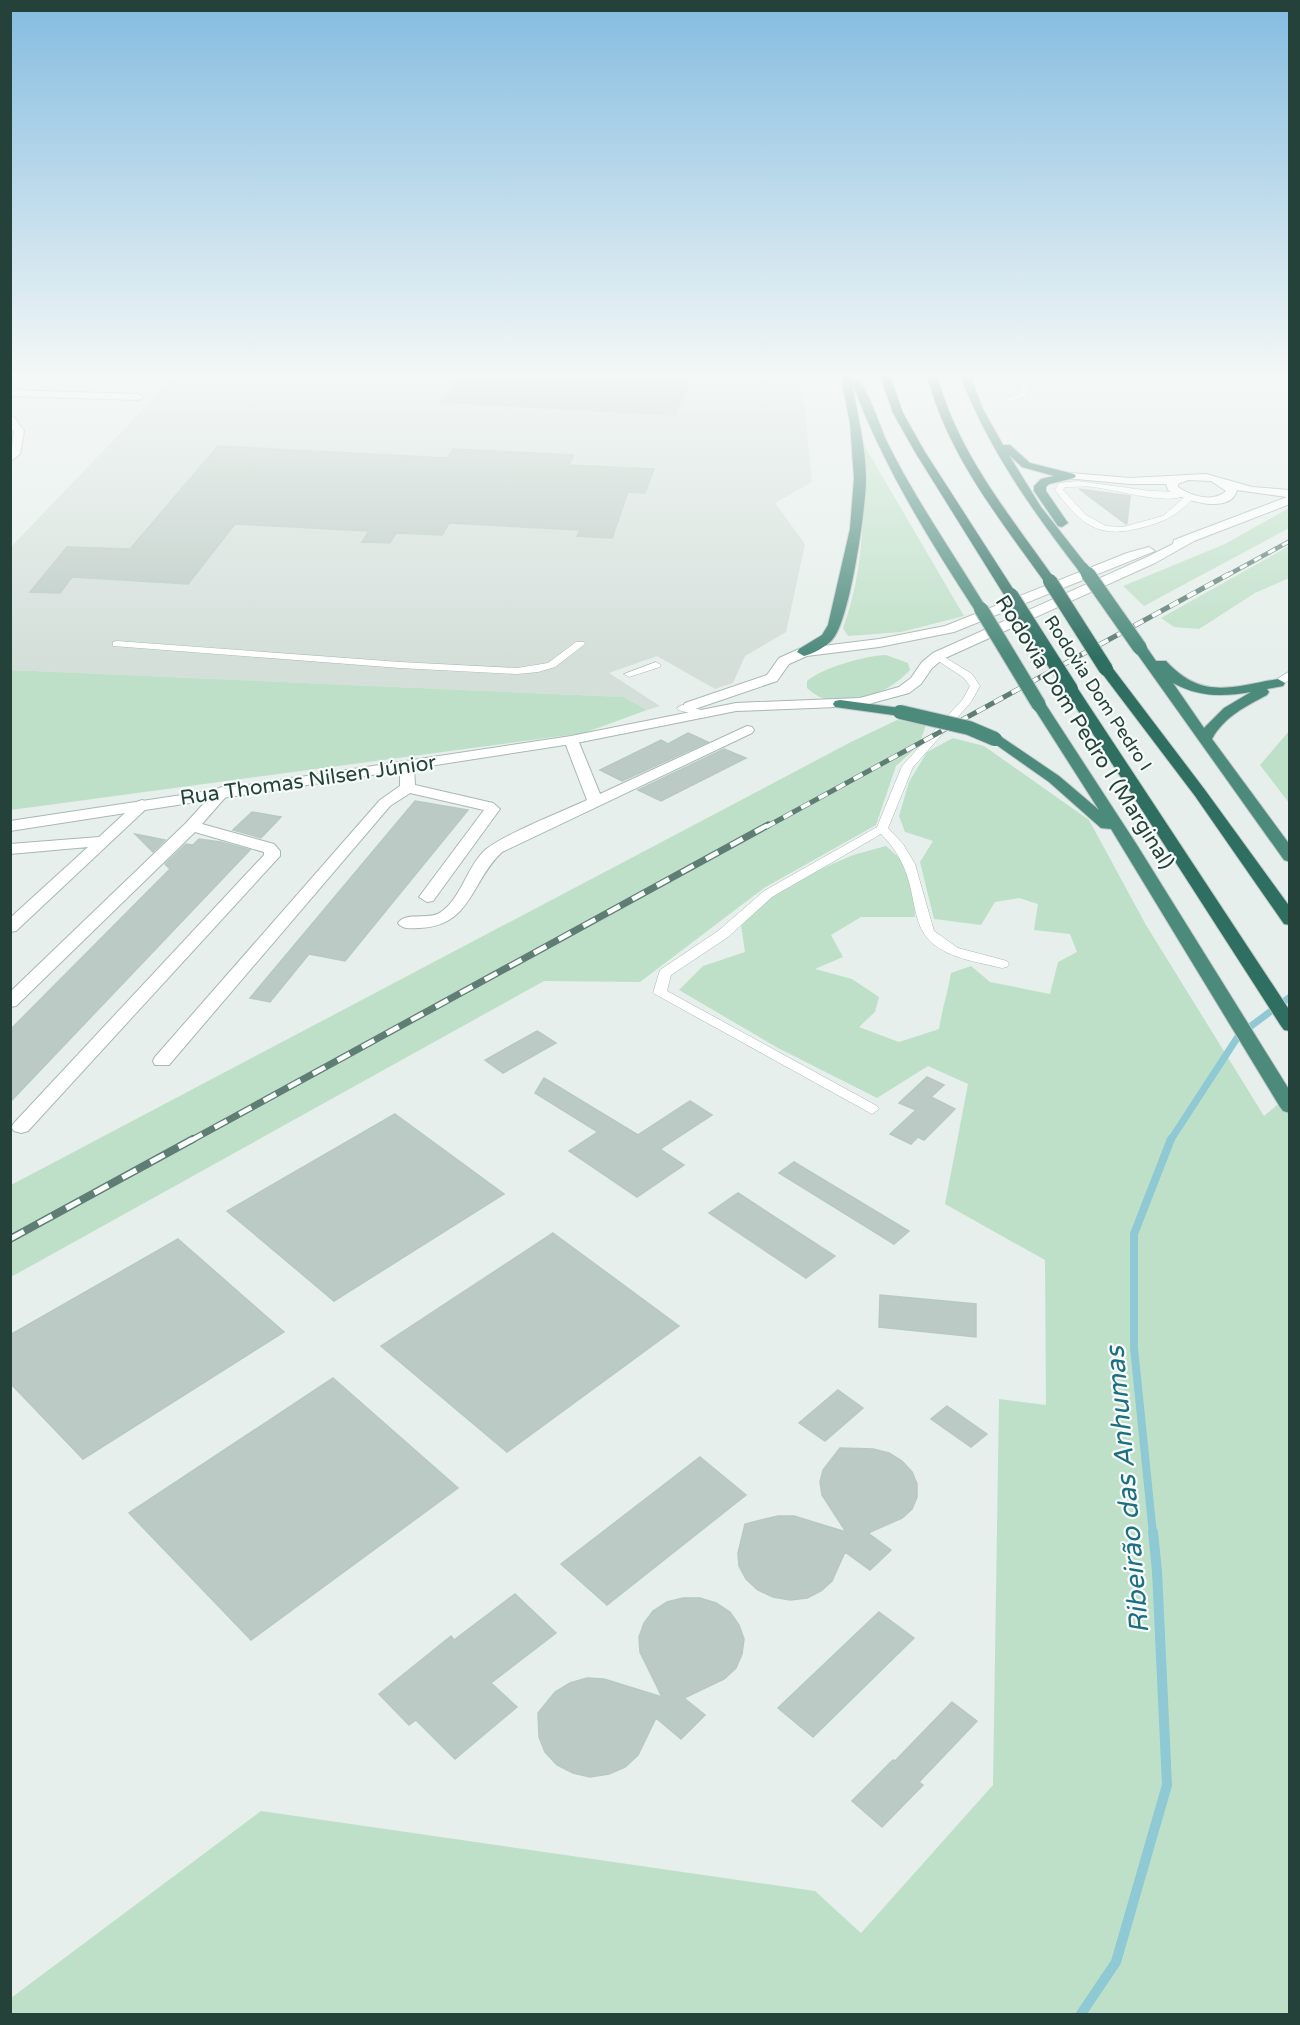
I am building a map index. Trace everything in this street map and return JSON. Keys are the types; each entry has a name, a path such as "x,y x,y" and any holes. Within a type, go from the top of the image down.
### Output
{"highway":[{"path":"804,652 827,638 835,625 856,529 859,470"},
{"name":"Rodovia Dom Pedro I (Marginal)","path":"899,470 1039,705 1129,845 1290,1107"},
{"name":"Rodovia Dom Pedro I","path":"931,470 1290,1026"},
{"name":"Rodovia Dom Pedro I","path":"974,470 1050,581 1106,669 1200,793 1290,920"},
{"path":"1011,470 1290,857"},
{"path":"1040,470 1070,476"},
{"path":"1067,548 1072,540 1040,491 1040,486 1045,481 1070,476"},
{"path":"1140,648 1160,662 1177,680 1204,690 1233,692 1284,679"},
{"path":"1205,739 1209,728 1219,720 1243,702 1284,679"},
{"path":"840,704 900,712 969,728 994,739 1076,796 1129,845"}],"street":[{"path":"1070,476 1130,481 1219,499 1277,505"},
{"path":"1180,491 1187,477 1204,477 1251,490 1290,494"},
{"path":"1219,499 1231,494 1231,487 1226,483"},
{"path":"933,661 1151,560 1189,540 1290,500"},
{"name":"Rua Thomas Nilsen Júnior","path":"605,734 682,708 779,686 784,661 804,652 879,643 949,629 1131,556 1189,540"},
{"name":"Rua Thomas Nilsen Júnior","path":"10,826 571,740 736,707 861,702 904,690 916,681 933,661"},
{"path":"779,686 809,704"},
{"path":"406,923 444,918 451,913 489,854 747,730"},
{"path":"571,740 596,803"},
{"path":"407,766 408,788"},
{"path":"162,1061 385,803 408,788 488,806 492,809 427,897"},
{"path":"10,1002 192,826 222,792"},
{"path":"10,927 142,805"},
{"path":"21,1127 272,856 272,851 268,847 192,826"},
{"path":"10,849 104,841"}],"lane":[{"path":"1079,482 1166,496 1180,491 1166,518 1123,530 1104,529 1083,518 1059,490 1062,485 1079,482"},
{"path":"117,644 400,665 536,671 554,666 580,644"},
{"path":"872,1109 660,993 665,973 723,934 768,894 882,829 908,766 967,700 975,686 968,676 933,661"},
{"path":"629,674 656,665"},
{"path":"682,708 701,713"},
{"path":"882,829 906,854 913,872 928,932 966,956 1002,964"}],"shaded area":[{"path":"85,470 811,470 812,482 775,503 805,544 786,632 745,656 733,683 715,689 657,656 609,673 660,706 647,710 624,697 11,670 11,547"}],"green space":[{"path":"864,470 878,470 964,616 901,632 848,636 843,628 856,583 863,515"},
{"path":"1289,508 1289,528 1144,606 1123,586 1225,544"},
{"path":"1289,546 1289,578 1255,593 1199,629 1174,627 1161,618"},
{"path":"886,655 908,663 910,670 889,687 875,694 861,699 832,701 807,688 807,681 823,671 856,660"},
{"path":"11,670 624,697 647,710 584,733 11,810"},
{"path":"897,720 926,725 919,745 896,766 876,825 764,888 640,982 544,981 11,1277 11,1185 851,742"},
{"path":"1289,731 1289,803 1260,765"},
{"path":"953,738 984,746 1089,820 1146,925 1264,1116 1284,1099 1289,1108 1289,2014 11,2014 11,1998 261,1811 815,1891 861,1933 993,1785 999,1399 1046,1405 1045,1260 945,1204 968,1084 928,1066 877,1098 778,1048 679,990 703,966 745,952 741,925 773,890 853,855 886,846 912,869 915,917 861,917 831,935 843,957 815,969 852,979 879,997 875,1012 859,1027 899,1042 939,1029 951,973 971,966 990,982 1050,994 1058,962 1077,952 1070,934 1034,930 1038,904 1019,898 995,902 981,925 934,919 920,862 933,841 905,832 899,816 909,782 927,752"}],"building":[{"path":"198,470 654,470 645,493 628,492 612,538 577,536 580,530 449,523 442,535 396,533 390,543 362,542 369,531 235,524 188,584 72,577 60,593 30,592 67,547 130,549"},
{"path":"1079,489 1130,496 1127,523 1126,524"},
{"path":"688,733 708,742 622,781 600,770 661,740 668,744"},
{"path":"724,749 746,758 661,801 638,790"},
{"path":"415,801 468,810 345,961 309,954 270,1002 250,998"},
{"path":"252,812 281,817 261,838 233,830"},
{"path":"135,834 165,840 153,852"},
{"path":"199,839 250,850 10,1102 10,1030 170,869 165,864 186,844 193,845"},
{"path":"537,1031 556,1043 503,1073 485,1060"},
{"path":"927,1077 944,1085 931,1097 955,1109 924,1140 918,1137 911,1144 890,1134 916,1110 899,1103"},
{"path":"544,1078 638,1135 690,1101 712,1115 660,1149 684,1165 637,1197 569,1151 598,1132 535,1093"},
{"path":"395,1114 504,1194 334,1301 227,1211"},
{"path":"794,1162 909,1231 894,1244 779,1173"},
{"path":"738,1193 835,1256 806,1278 709,1213"},
{"path":"553,1233 679,1326 507,1452 381,1346"},
{"path":"178,1239 284,1332 83,1459 10,1383 10,1335"},
{"path":"880,1295 976,1304 976,1337 879,1327"},
{"path":"333,1378 458,1488 251,1640 129,1513"},
{"path":"838,1390 863,1408 825,1441 799,1423"},
{"path":"947,1406 987,1434 971,1447 931,1419"},
{"path":"840,1448 873,1449 889,1453 902,1461 912,1472 917,1484 917,1497 912,1509 902,1518 868,1533 891,1550 870,1570 845,1552 832,1581 821,1591 807,1598 790,1600 773,1597 758,1590 746,1579 739,1566 738,1553 745,1524 778,1516 794,1516 846,1532 822,1495 820,1482 823,1470"},
{"path":"700,1457 746,1495 607,1605 561,1564"},
{"path":"515,1594 556,1633 491,1683 517,1707 455,1759 416,1720 409,1725 379,1694 451,1636 454,1640"},
{"path":"683,1598 700,1598 716,1603 730,1612 739,1625 744,1639 742,1654 736,1668 724,1679 684,1698 705,1715 681,1739 656,1718 638,1755 625,1767 609,1774 590,1777 573,1773 557,1765 545,1752 539,1737 538,1713 555,1692 570,1683 587,1678 604,1679 662,1697 640,1652 639,1637 644,1623 653,1611 667,1602"},
{"path":"879,1612 914,1638 813,1737 778,1708"},
{"path":"952,1702 977,1721 919,1782 923,1785 882,1827 852,1801 893,1760 895,1761"}],"waterway":[{"name":"Ribeirão das Anhumas","path":"1171,1140 1239,1035 1290,997"},
{"name":"Ribeirão das Anhumas","path":"1153,1534 1134,1348 1134,1234 1171,1140"},
{"name":"Ribeirão das Anhumas","path":"1081,2014 1116,1962 1167,1785 1157,1571 1153,1532"}],"railway":[{"path":"1226,576 1290,541"},
{"path":"766,827 1229,574"},
{"path":"190,1141 768,825"},
{"path":"10,1239 193,1139"}]}
